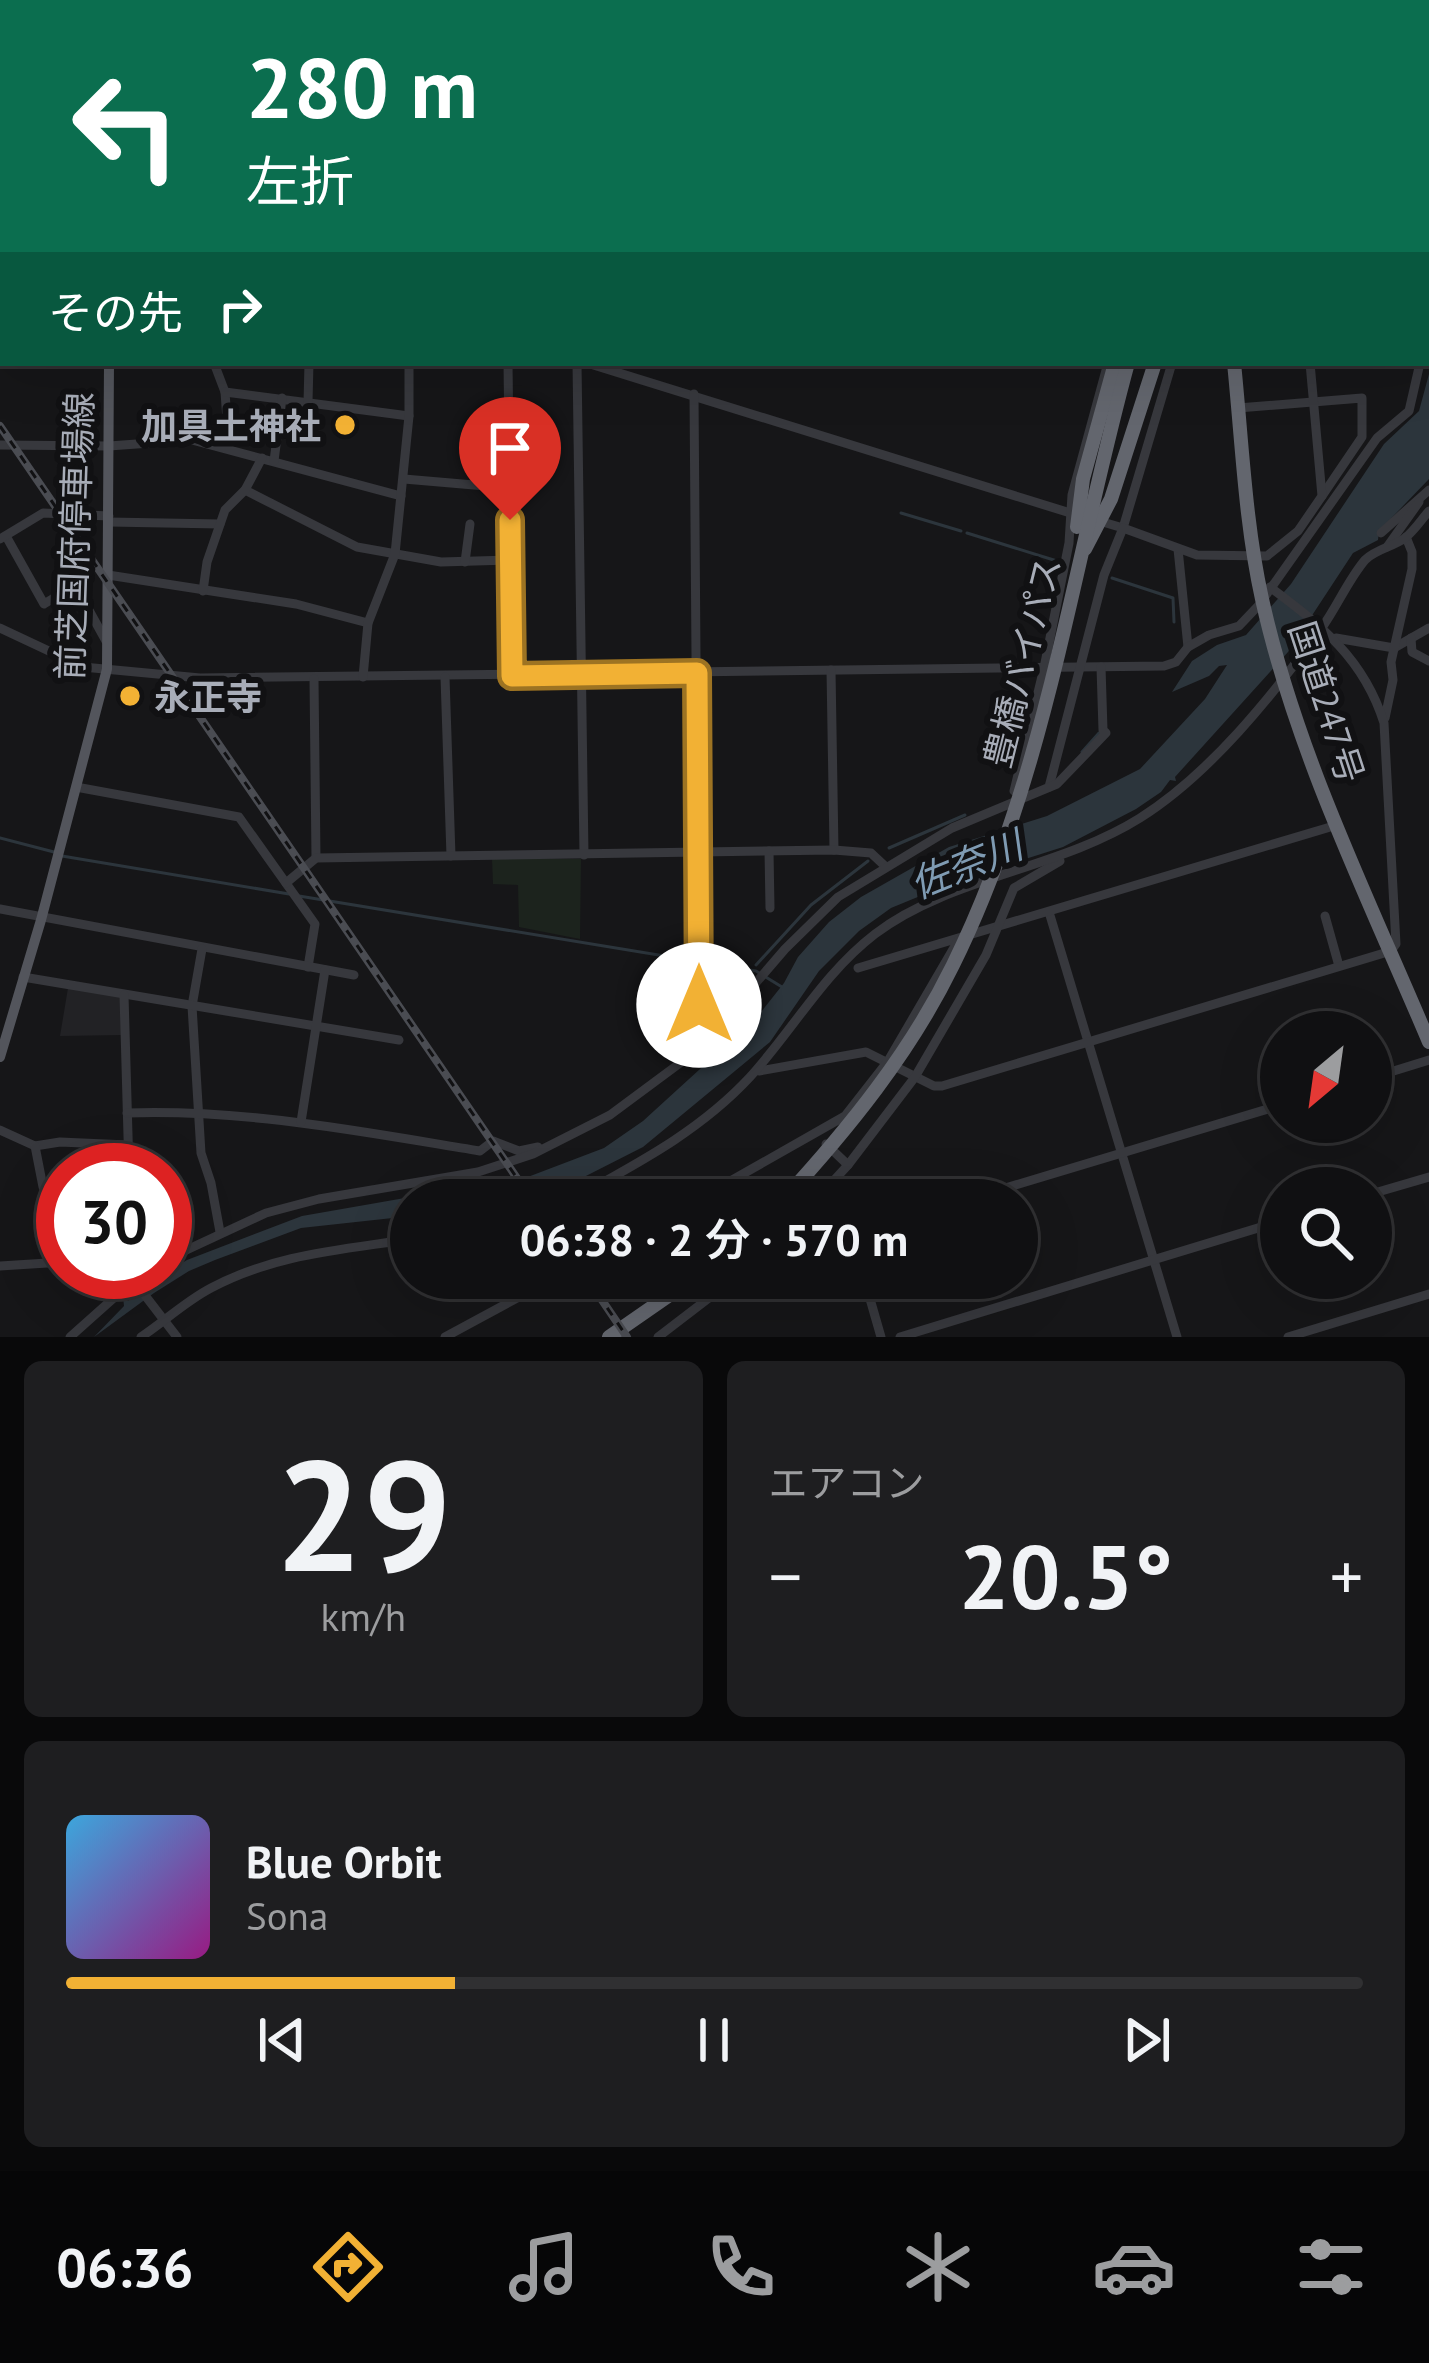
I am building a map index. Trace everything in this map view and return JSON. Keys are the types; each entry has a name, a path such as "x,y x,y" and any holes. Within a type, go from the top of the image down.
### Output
{"highway":[{"path":"1088,509 1083,479 1111,366"},
{"name":"豊橋バイパス","path":"799,1179 865,1107 952,968 1006,840 1058,647 1088,509 1129,366"},
{"path":"1088,509 1153,366"},
{"name":"国道247号","path":"1234,366 1255,556 1283,673 1313,767 1429,1042"},
{"name":"豊橋バイパス","path":"803,1179 838,1148 903,1060 979,922 1022,807 1084,549 1088,509"},
{"path":"613,1337 668,1299"}],"main road":[{"name":"前芝国府停車場線","path":"0,1057 107,669 109,366"}],"street":[{"path":"215,366 225,392 230,448"},
{"path":"308,402 309,366"},
{"path":"363,677 368,622 395,554 410,366"},
{"path":"508,366 512,676"},
{"path":"577,366 584,855"},
{"path":"596,366 1088,509 1178,549 1210,556 1268,556 1285,545 1362,437 1362,398 1238,408"},
{"path":"1049,787 1103,575 1123,528 1171,366"},
{"path":"1310,366 1322,496"},
{"path":"0,628 69,662 142,676 314,679 1164,666 1176,662 1209,634 1238,626 1267,595 1377,438 1409,411 1419,366"},
{"path":"225,392 409,416"},
{"path":"694,394 699,1049"},
{"path":"274,461 282,398"},
{"path":"0,445 109,446 192,440 401,496"},
{"path":"203,591 220,524 262,458"},
{"path":"404,479 509,488"},
{"path":"245,490 357,547 441,562 510,560"},
{"path":"1381,533 1425,494"},
{"path":"1387,547 1425,494"},
{"path":"1011,803 1045,668 1069,543 1088,509"},
{"path":"754,1073 766,1067 866,1052 942,1086 1391,951 1396,944 1384,723 1412,569 1407,538 1429,511"},
{"path":"109,646 75,585 44,604 3,538 43,513 220,524"},
{"path":"465,562 470,524"},
{"path":"608,1179 677,1140 754,1073 818,990 879,931 949,895 1064,856 1140,818 1195,777 1321,626 1366,558 1422,527 1429,534"},
{"path":"1178,549 1189,647"},
{"path":"108,575 368,622"},
{"path":"288,604 291,588"},
{"path":"1267,595 1336,638 1364,674 1384,723"},
{"path":"1336,638 1394,648 1429,628"},
{"path":"1411,638 1412,652 1429,661"},
{"path":"192,1246 266,1213 319,1199 478,1172 610,1115 699,1049 809,923 838,897 952,828 1049,787 1069,773 1106,733 1102,730 1101,667"},
{"path":"832,670 834,850"},
{"path":"446,677 451,856"},
{"path":"314,679 316,857"},
{"path":"76,788 239,817 315,925 308,967"},
{"path":"858,968 1337,825"},
{"path":"286,883 316,857 834,850 871,853 886,867"},
{"path":"769,851 770,908"},
{"path":"835,1179 916,1077 974,980 1014,888 1064,856"},
{"path":"0,909 354,975"},
{"path":"1048,912 1177,1337"},
{"path":"1325,916 1340,966"},
{"path":"797,1179 888,1061 959,939"},
{"path":"202,949 192,1006 201,1154 220,1232"},
{"path":"301,1122 325,970"},
{"path":"23,977 399,1040"},
{"path":"124,995 128,1143"},
{"path":"1392,1071 1429,1060"},
{"path":"735,1179 832,1126 854,1106"},
{"path":"127,1113 200,1111 481,1151 493,1142 519,1151 549,1145"},
{"path":"1035,1179 1260,1111"},
{"path":"0,1130 35,1146 36,1151"},
{"path":"43,1143 73,1143"},
{"path":"826,1144 848,1165"},
{"path":"1392,1188 1429,1177"},
{"path":"901,1337 1260,1227"},
{"path":"141,1337 211,1288 254,1269 325,1249 390,1241"},
{"path":"0,1266 36,1264"},
{"path":"1288,1337 1429,1294"},
{"path":"70,1337 110,1299"},
{"path":"151,1299 177,1337"},
{"path":"445,1337 515,1299"},
{"path":"595,1337 652,1299"},
{"path":"658,1337 708,1299"},
{"path":"870,1299 881,1337"}],"shaded area":[{"path":"492,859 581,859 580,939 519,927 518,885 493,884"},
{"path":"704,965 755,973 703,1037"},
{"path":"68,988 122,997 123,1035 60,1036"}],"water":[{"name":"佐奈川","path":"1429,374 1429,479 1379,531 1378,540 1353,553 1288,652 1176,781 1170,780 1136,809 1063,847 959,880 891,908 859,931 819,971 770,1042 643,1147 579,1179 522,1179 604,1148 643,1121 757,1017 798,957 829,922 861,897 949,847 1047,816 1140,769 1205,699 1227,665 1172,692 1192,661 1246,635 1291,584 1384,444 1419,411"},
{"path":"390,1201 390,1218 301,1228 192,1270 192,1258 302,1216"},
{"path":"123,1299 146,1299 94,1337 124,1306"}],"waterway":[{"path":"901,513 961,531"},
{"path":"967,533 1057,561"},
{"path":"1112,578 1173,598 1174,622"},
{"path":"1082,752 1099,733"},
{"path":"889,848 965,815"},
{"path":"0,838 54,852"},
{"path":"62,856 289,894"},
{"path":"756,965 811,905 868,861"},
{"path":"299,896 756,971 782,987"}],"railway":[{"path":"0,426 518,1179"},
{"path":"601,1299 627,1337"}],"place":[{"name":"加具土神社","path":"345,425"},
{"name":"永正寺","path":"130,696"}],"route":[{"path":"510,520 512,676 697,673 699,1005"}]}
